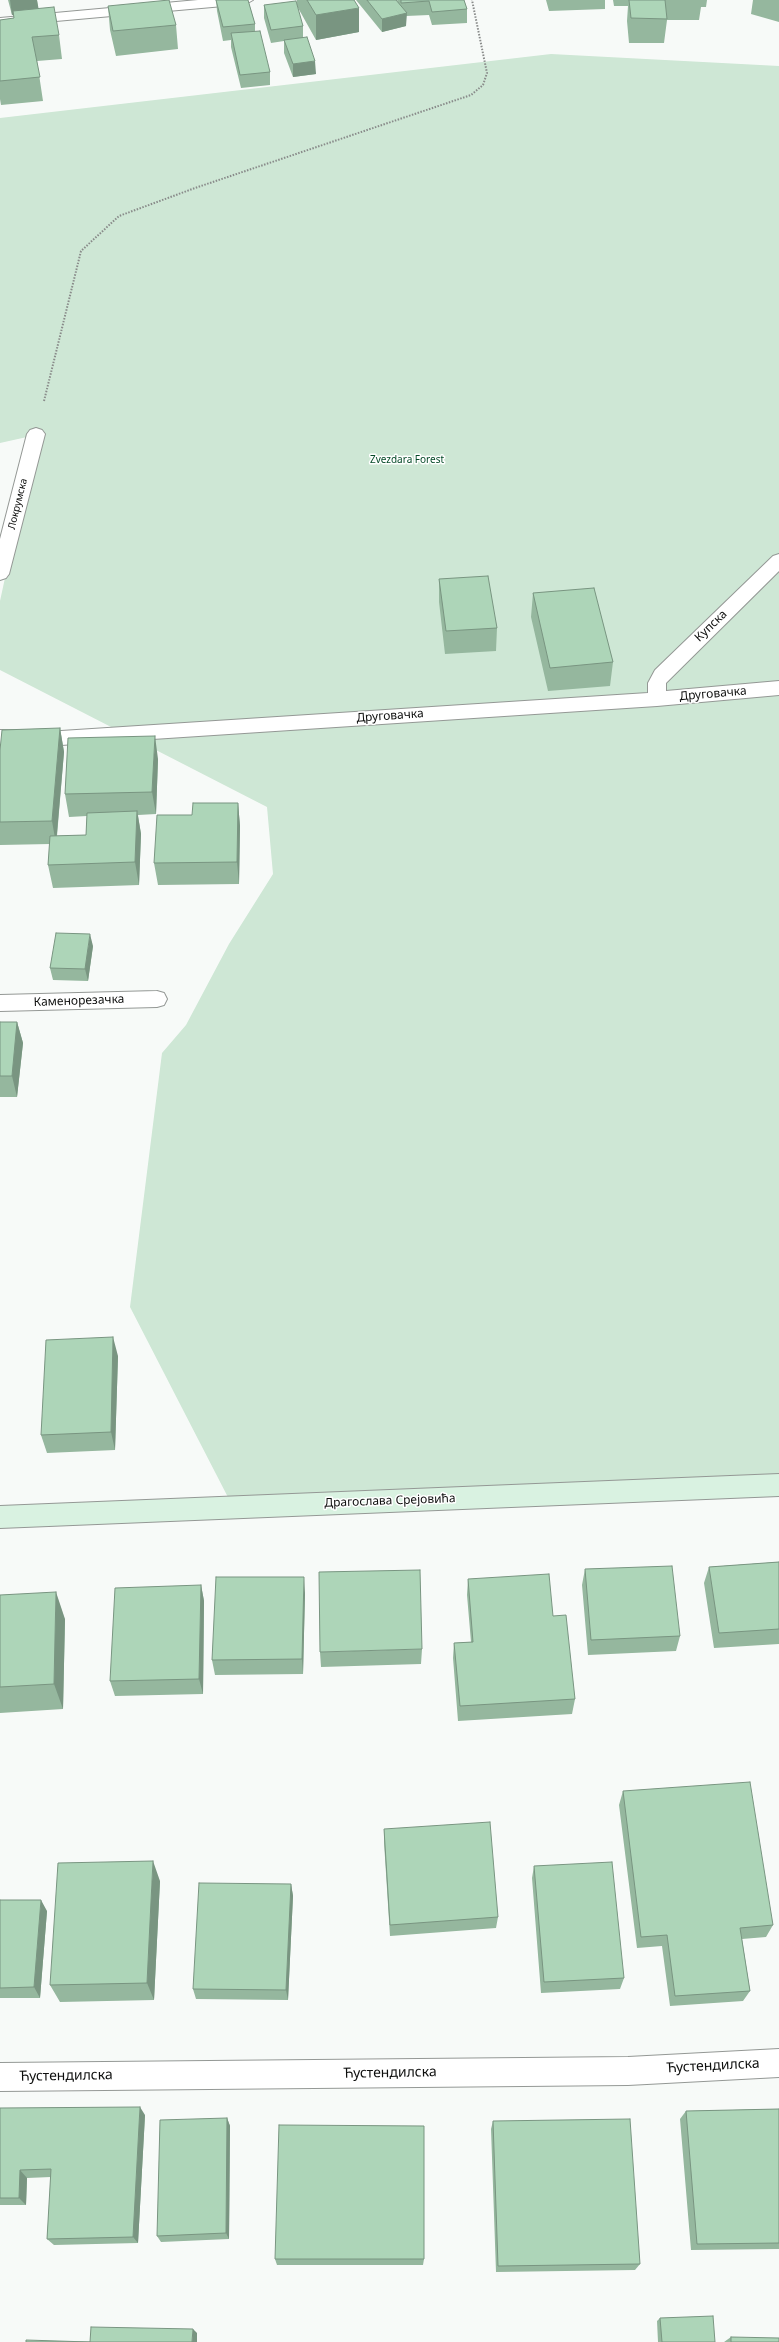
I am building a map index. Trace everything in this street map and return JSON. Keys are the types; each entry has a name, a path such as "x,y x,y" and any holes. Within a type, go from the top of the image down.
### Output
{"main road":[{"name":"Драгослава Срејовића","path":"0,1517 779,1486"}],"street":[{"path":"0,22 143,5 246,0"},
{"name":"Локрумска","path":"0,574 36,434"},
{"name":"Купска","path":"657,699 657,683 662,675 779,560"},
{"name":"Друговачка","path":"0,737 62,738 657,699 779,688"},
{"name":"Каменорезачка","path":"0,1003 157,999"},
{"name":"Ћустендилска","path":"0,2077 628,2071 779,2063"}],"path":[{"path":"36,434 81,251 119,216 195,188 471,95 483,85 486,73 472,0"}],"green space":[{"name":"Zvezdara Forest","path":"551,54 779,66 779,1485 233,1507 130,1307 162,1053 186,1025 229,944 273,874 267,807 0,670 0,601 36,435 0,443 0,118"}],"building":[{"path":"169,0 176,25 113,31 108,6"},
{"path":"216,0 248,0 255,24 223,27"},
{"path":"307,0 354,0 359,8 316,15"},
{"path":"367,0 396,0 407,13 382,19"},
{"path":"401,0 464,0 467,9 432,12 429,1 401,3"},
{"path":"629,0 665,0 667,19 631,18"},
{"path":"296,1 303,26 271,30 264,5"},
{"path":"54,7 59,35 32,37 40,77 0,81 0,20 14,18 13,11"},
{"path":"260,31 270,72 240,75 231,33"},
{"path":"307,37 315,61 293,64 284,40"},
{"path":"488,576 497,628 446,631 439,579"},
{"path":"594,588 613,662 550,668 533,593"},
{"path":"60,728 52,821 0,822 0,750 2,730"},
{"path":"155,736 152,792 65,794 68,738"},
{"path":"193,803 238,803 237,862 154,863 157,815 192,815"},
{"path":"137,811 135,862 48,865 50,836 86,835 87,813"},
{"path":"56,933 90,934 85,969 50,968"},
{"path":"0,1022 17,1022 12,1076 0,1076"},
{"path":"113,1337 111,1432 41,1435 46,1340"},
{"path":"779,1562 779,1629 719,1633 709,1567"},
{"path":"672,1566 680,1636 591,1640 585,1569"},
{"path":"420,1570 422,1649 320,1652 319,1572"},
{"path":"549,1574 553,1616 566,1615 575,1699 460,1706 454,1643 473,1642 468,1579"},
{"path":"216,1577 304,1577 302,1659 212,1660"},
{"path":"201,1585 199,1679 110,1681 115,1588"},
{"path":"56,1592 54,1684 0,1687 0,1595"},
{"path":"750,1782 773,1925 740,1928 750,1991 675,1996 667,1935 641,1937 623,1791"},
{"path":"490,1822 498,1917 390,1925 384,1829"},
{"path":"153,1861 147,1983 50,1985 58,1863"},
{"path":"612,1862 624,1978 544,1982 534,1866"},
{"path":"199,1883 291,1884 286,1990 193,1989"},
{"path":"0,1900 41,1900 34,1987 0,1988"},
{"path":"140,2107 133,2237 47,2239 51,2169 20,2170 19,2198 0,2198 0,2108"},
{"path":"779,2109 779,2243 697,2244 686,2111"},
{"path":"227,2118 226,2233 157,2236 160,2120"},
{"path":"630,2119 640,2264 498,2266 493,2121"},
{"path":"279,2125 424,2126 424,2259 275,2259"},
{"path":"713,2316 715,2342 662,2342 660,2318"},
{"path":"91,2327 193,2329 192,2342 90,2342"},
{"path":"731,2337 779,2338 779,2342 731,2342"},
{"path":"26,2340 90,2342 26,2342"}]}
